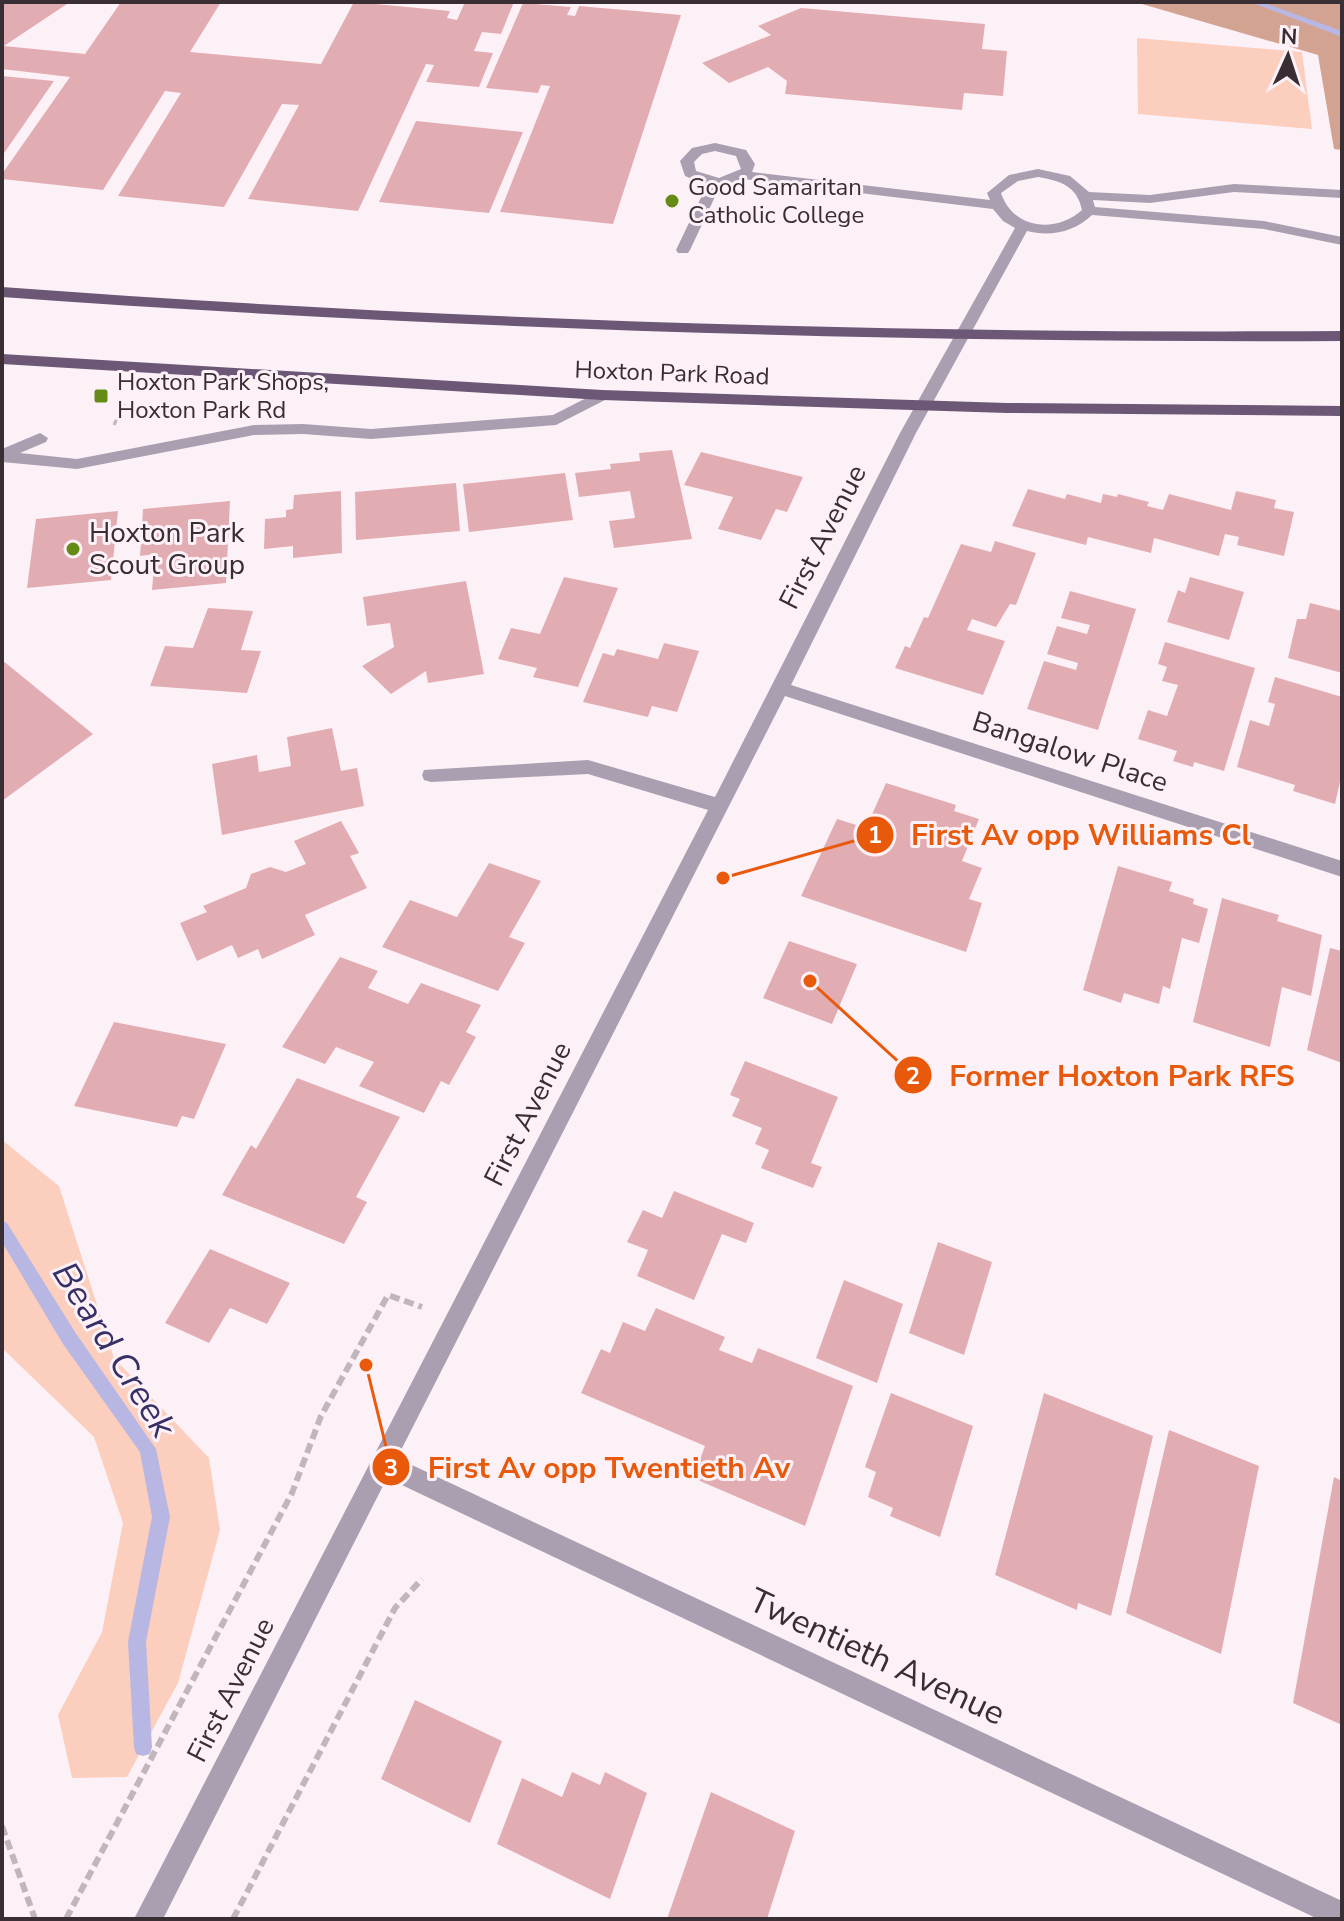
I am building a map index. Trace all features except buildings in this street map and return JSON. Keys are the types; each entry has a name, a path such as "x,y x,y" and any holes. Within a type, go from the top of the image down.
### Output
{"main road":[{"name":"Hoxton Park Road","path":"2,292 330,314 1047,339 1342,336"},
{"name":"Hoxton Park Road","path":"2,359 602,395 923,406 1342,411"}],"street":[{"path":"742,175 748,164 741,153 734,150 705,148 691,155 687,161 690,173 715,182 742,175 995,205"},
{"path":"1038,173 1058,176 1076,184 1087,196 1089,211 1082,220 1056,230 1023,226 1005,217 995,205 994,193 1002,182 1038,173"},
{"path":"683,250 715,182"},
{"path":"1087,196 1150,199 1234,188 1342,194"},
{"path":"1089,211 1264,225 1342,241"},
{"name":"First Avenue","path":"148,1919 923,406 1023,226"},
{"path":"2,456 77,464 254,430 303,429 371,434 556,420 602,395"},
{"path":"2,456 40,438"},
{"name":"Bangalow Place","path":"780,688 1342,869"},
{"path":"431,775 588,767 720,806"},
{"name":"Twentieth Avenue","path":"381,1463 1342,1916"}],"path":[{"path":"66,1919 292,1493 321,1416 388,1295 456,1320"},
{"path":"233,1919 395,1608 422,1579"},
{"path":"2,1826 35,1919"}],"shaded area":[{"path":"1135,2 1342,2 1342,150 1334,149 1318,55"},
{"path":"1137,38 1302,52 1312,129 1138,114"},
{"path":"2,1140 59,1186 114,1358 209,1458 220,1530 178,1683 127,1777 72,1778 58,1715 102,1632 123,1523 94,1437 2,1348"}],"waterway":[{"path":"1254,2 1342,34"},
{"name":"Beard Creek","path":"2,1228 69,1338 148,1449 161,1517 137,1642 143,1747"}],"place":[{"name":"Good Samaritan Catholic College","path":"672,201"},
{"name":"Hoxton Park Shops, Hoxton Park Rd","path":"101,396"},
{"name":"Hoxton Park Scout Group","path":"73,549"},
{"name":"First Av opp Williams Cl","path":"723,878"},
{"name":"Former Hoxton Park RFS","path":"810,981"},
{"name":"First Av opp Twentieth Av","path":"366,1365"}]}
